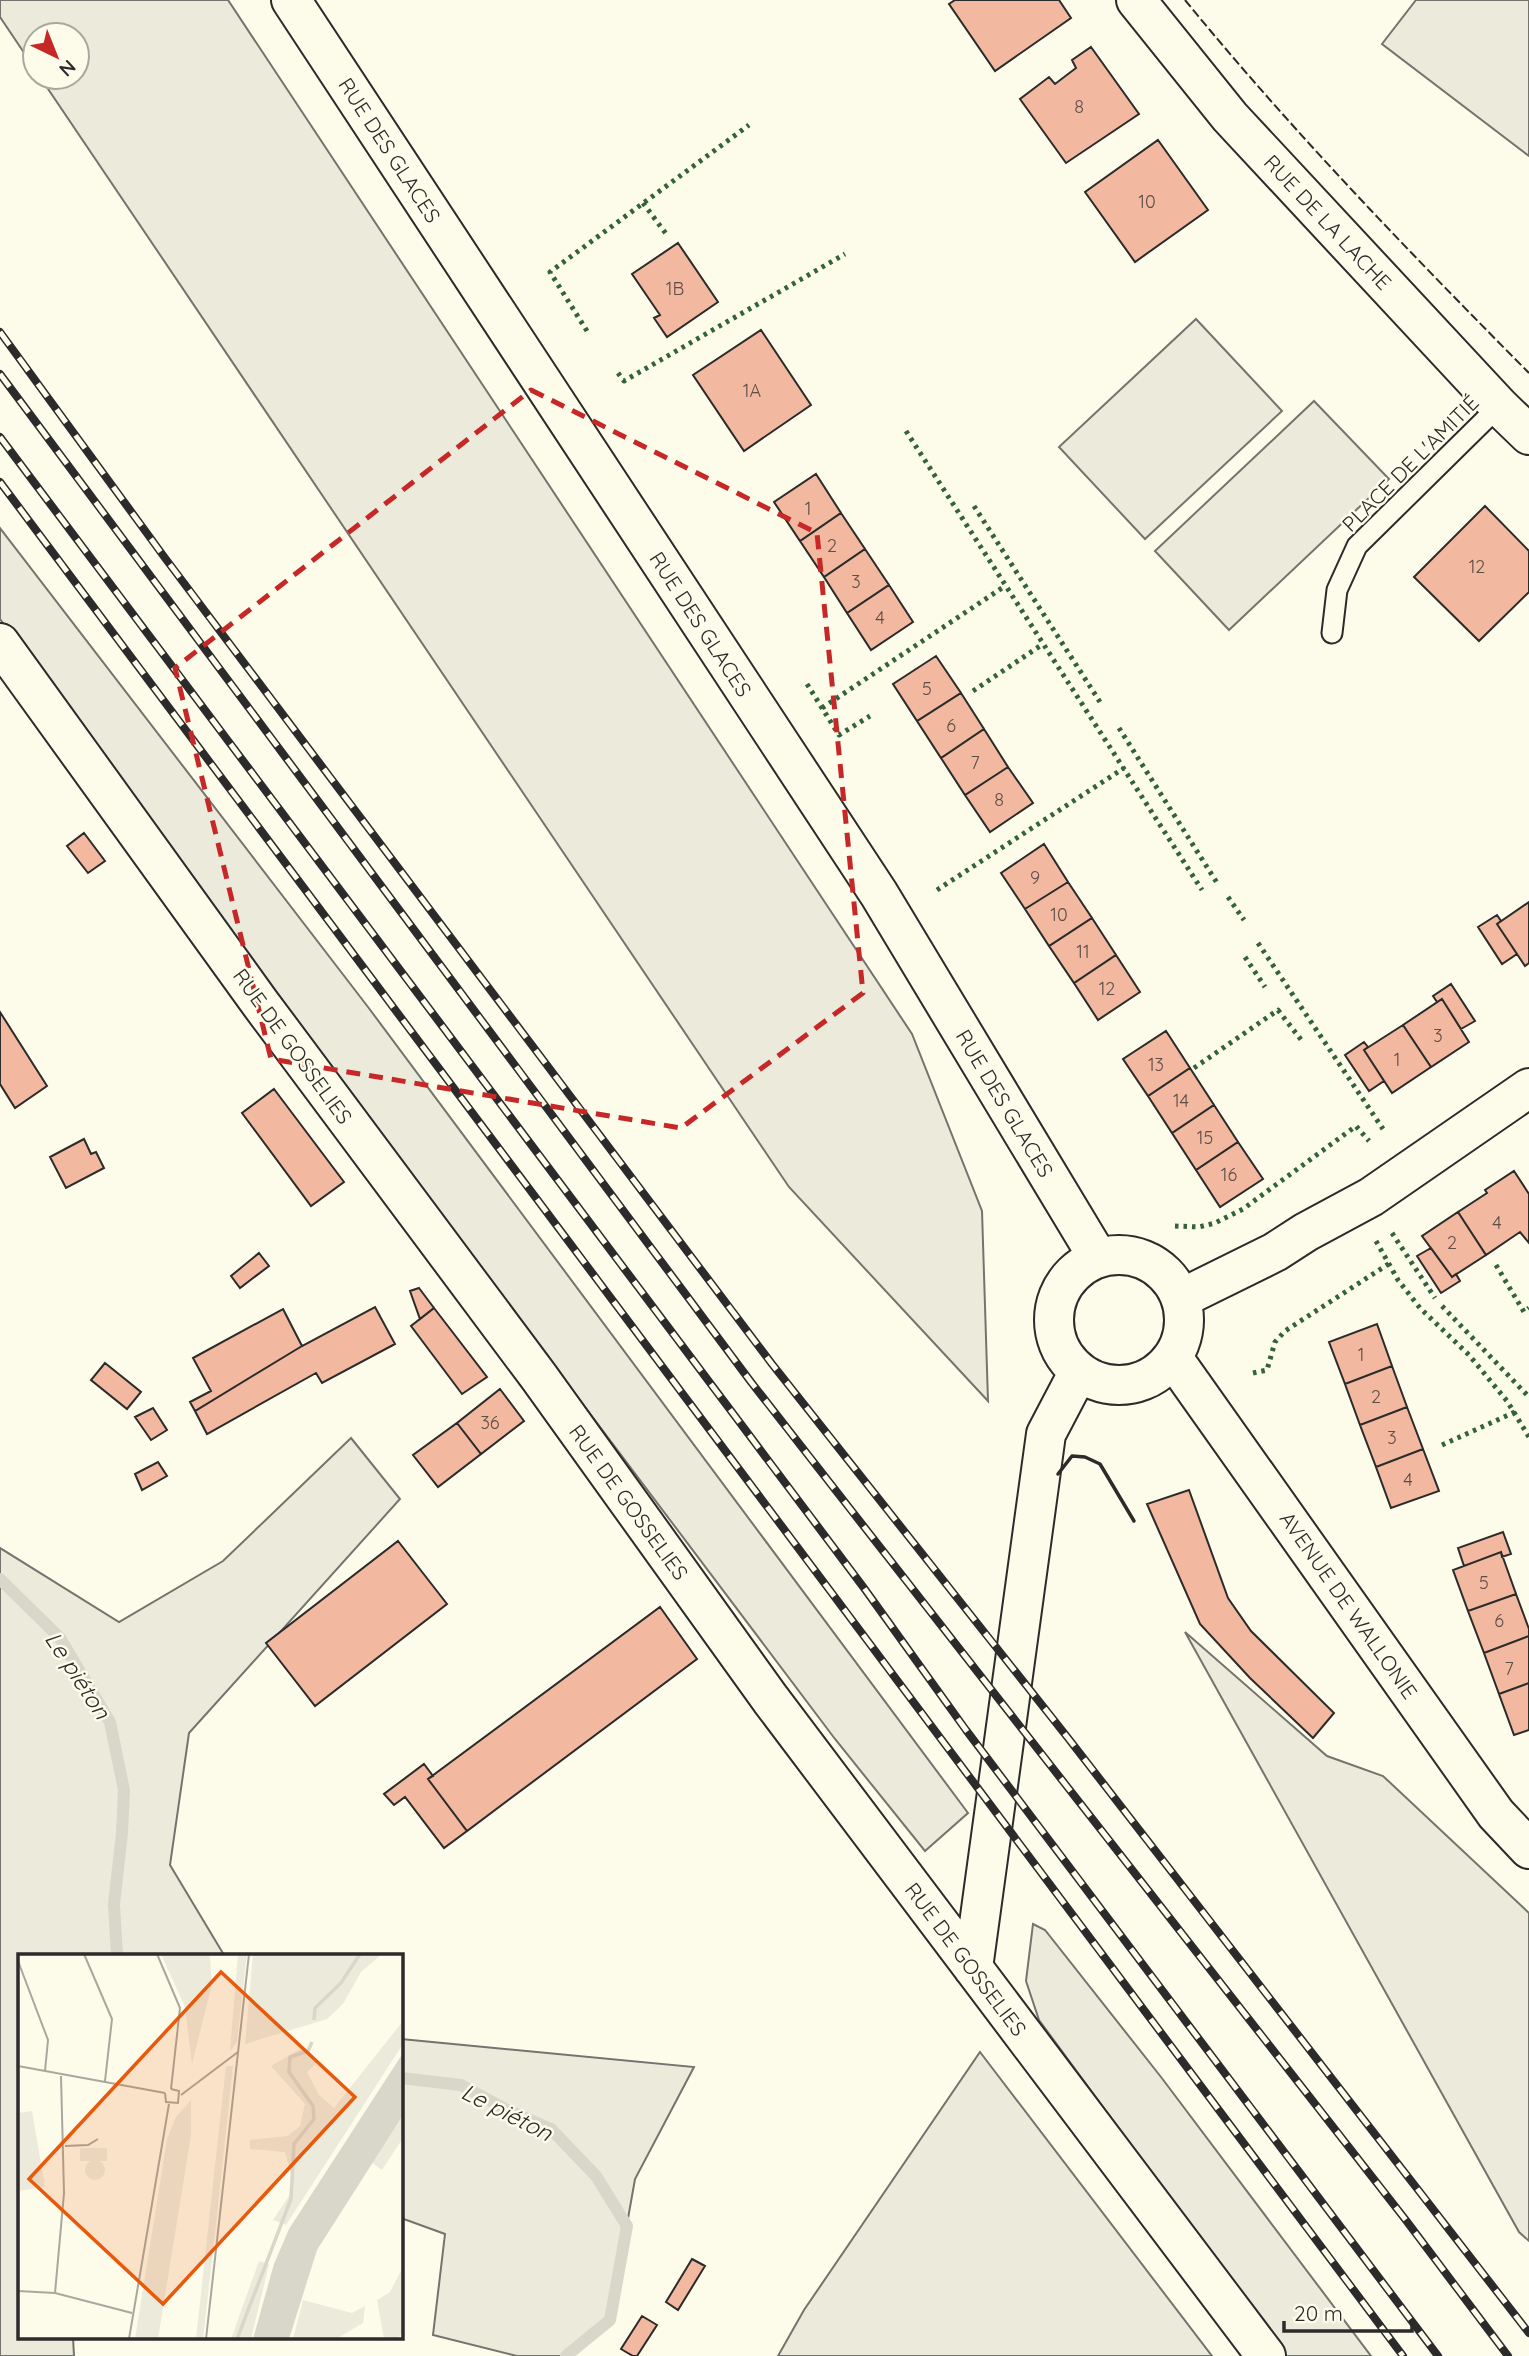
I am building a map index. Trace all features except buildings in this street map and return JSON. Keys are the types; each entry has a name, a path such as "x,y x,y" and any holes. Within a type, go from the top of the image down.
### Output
{"street":[{"name":"RUE DES GLACES","path":"291,0 879,894 1097,1256"},
{"name":"RUE DE LA LACHE","path":"1136,0 1230,117 1529,435"},
{"name":"RUE DE GOSSELIES","path":"0,643 260,1003 539,1377 771,1700 1266,2356"},
{"path":"1182,1298 1275,1252 1371,1197 1529,1088"},
{"path":"1126,1253 1164,1270 1182,1298 1185,1332 1173,1359 1145,1381 1110,1386 1078,1373 1056,1343 1053,1310 1070,1274 1097,1256 1126,1253"},
{"name":"AVENUE DE WALLONIE","path":"1173,1359 1496,1814 1529,1849"},
{"path":"973,1968 1046,1434 1078,1373"}],"lane":[{"name":"PLACE DE L'AMITIÉ","path":"1332,633 1337,590 1357,546 1499,406"}],"highlighted area":[{"path":"531,390 817,533 863,993 681,1128 271,1059 175,668"}],"shaded area":[{"path":"0,0 228,0 912,1034 982,1211 988,1401 789,1187 49,91 91,91 91,21 21,21 21,48 0,17"},
{"path":"1416,0 1529,0 1529,156 1382,44"},
{"path":"1196,319 1282,411 1145,539 1059,447"},
{"path":"1314,401 1389,479 1229,630 1155,551"},
{"path":"0,528 368,1007 968,1813 925,1851 835,1739 502,1297 0,619"},
{"path":"351,1438 400,1499 189,1733 170,1865 223,1954 18,1954 18,2338 73,2338 74,2356 0,2356 0,1548 119,1622 223,1561"},
{"path":"1185,1632 1327,1756 1383,1776 1529,1913 1529,2241 1519,2232"},
{"path":"1033,1924 1045,1930 1161,2077 1371,2356 1286,2356 1039,2020 1026,1981"},
{"path":"402,2039 694,2067 635,2179 610,2320 566,2356 517,2356 433,2335 445,2234 402,2218"},
{"path":"980,2052 1212,2356 778,2356 804,2310"}],"waterway":[{"name":"Le piéton","path":"0,1579 60,1638 110,1722 124,1790 114,1904 117,1954"},
{"name":"Le piéton","path":"402,2078 461,2085 507,2110 551,2129 596,2176 627,2226 610,2320 566,2356"}],"railway":[{"path":"0,332 165,558 772,1364 1068,1738 1529,2333"},
{"path":"0,374 751,1382 1405,2219 1508,2356"},
{"path":"0,437 864,1588 966,1730 1438,2356"},
{"path":"0,482 1403,2356"}],"hedge":[{"path":"587,331 550,272 749,125"},
{"path":"643,203 667,235"},
{"path":"618,373 624,381 845,254"},
{"path":"906,431 1202,890"},
{"path":"974,506 1100,702"},
{"path":"822,708 1005,586"},
{"path":"973,691 1043,644"},
{"path":"807,684 839,735 870,716"},
{"path":"1119,728 1219,886"},
{"path":"937,890 1124,768"},
{"path":"1228,897 1244,920"},
{"path":"1258,943 1383,1129"},
{"path":"1245,957 1265,987"},
{"path":"1194,1068 1278,1010 1302,1041"},
{"path":"1175,1226 1199,1227 1215,1223 1243,1209 1356,1126 1369,1141"},
{"path":"1392,1233 1435,1298"},
{"path":"1376,1241 1398,1280 1420,1308 1469,1355 1507,1401 1529,1437"},
{"path":"1253,1373 1267,1370 1275,1342 1285,1331 1390,1263"},
{"path":"1496,1265 1524,1312 1529,1308"},
{"path":"1442,1306 1529,1397"},
{"path":"1442,1445 1515,1412"}],"fence":[{"path":"1185,0 1267,97 1352,191 1529,373"}],"wall":[{"path":"1058,1474 1072,1456 1085,1457 1100,1464 1134,1521"}]}
